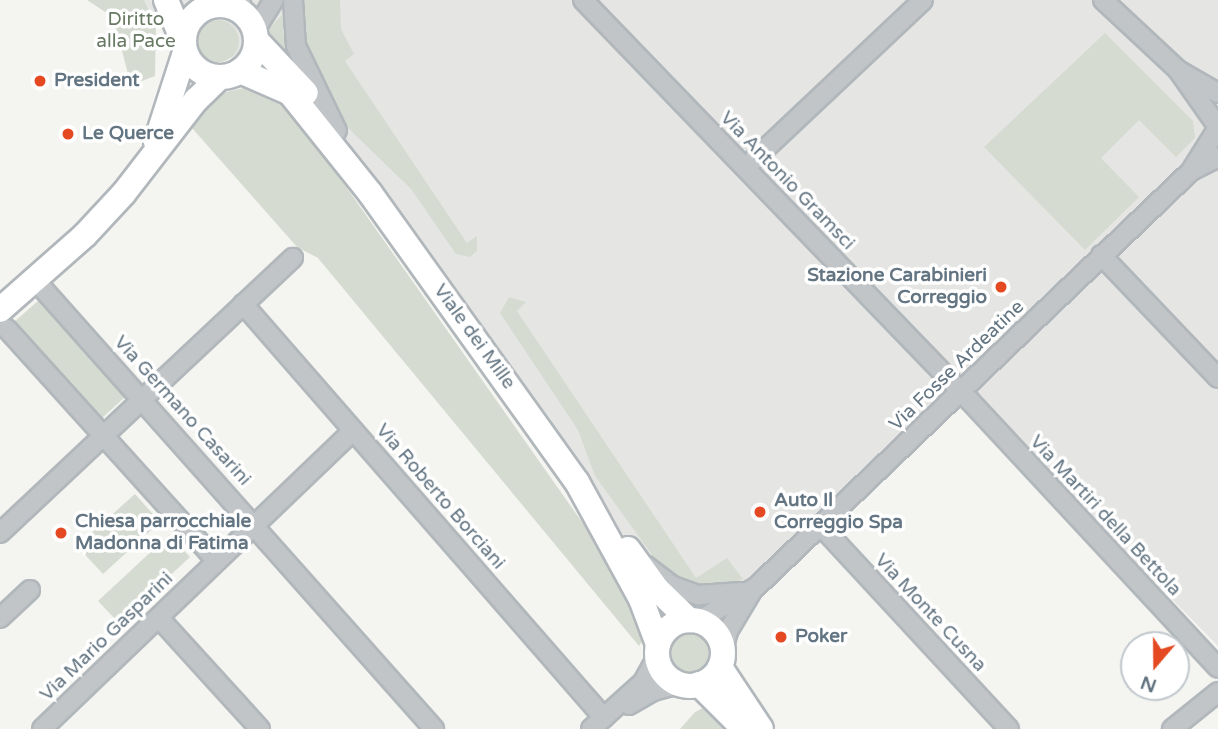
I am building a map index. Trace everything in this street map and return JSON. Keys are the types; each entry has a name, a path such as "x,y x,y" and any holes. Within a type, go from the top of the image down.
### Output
{"main road":[{"path":"149,159 184,46 166,0"},
{"name":"Viale dei Mille","path":"370,193 337,131 256,35 242,12 228,3 210,5 191,19 184,46 199,71 230,74 290,93 370,193 634,558 694,620 715,632 721,658 761,729"},
{"path":"3,320 35,280 85,235 196,100 249,63 256,35"},
{"name":"Viale dei Mille","path":"577,482 641,600 665,674 690,684 744,729"},
{"path":"658,651 670,627 694,620"},
{"path":"690,684 721,658"}],"street":[{"path":"256,35 274,0"},
{"name":"Viale dei Mille","path":"293,0 296,46 337,131"},
{"name":"Via Antonio Gramsci","path":"583,0 961,391"},
{"path":"746,167 923,0"},
{"path":"1103,0 1178,70 1217,127"},
{"path":"1178,70 1218,93"},
{"name":"Via Fosse Ardeatine","path":"1191,171 1217,127"},
{"name":"Via Fosse Ardeatine","path":"721,658 728,631 752,591 1191,171 1218,157"},
{"path":"1101,255 1218,378"},
{"path":"0,533 293,258"},
{"name":"Via Germano Casarini","path":"35,280 143,398 434,729"},
{"name":"Via Roberto Borciani","path":"243,304 354,431 598,724"},
{"path":"3,320 102,436 216,560"},
{"name":"Via Martiri della Bettola","path":"961,391 1218,668"},
{"name":"Via Mario Gasparini","path":"42,729 354,431"},
{"name":"Via Monte Cusna","path":"820,525 1009,729"},
{"path":"634,558 673,586 698,595 752,591"},
{"path":"0,618 30,590"},
{"name":"Via Fosse Ardeatine","path":"694,620 752,591"},
{"path":"159,618 260,729"},
{"path":"598,724 643,682 658,651"},
{"path":"598,724 653,691 690,684"},
{"path":"1180,727 1218,692"}],"shaded area":[{"path":"144,0 1218,0 1218,646 967,391 703,645 299,87 156,25"}],"green space":[{"name":"Diritto alla Pace","path":"87,0 144,0 156,25 155,76 131,85 113,17"},
{"path":"298,0 340,0 341,29 354,54 345,61 467,243 477,236 477,251 470,257 456,254 411,189 348,128 318,83 302,44"},
{"path":"284,13 283,31 291,62 270,41 268,30"},
{"path":"218,20 233,26 239,41 233,56 218,62 203,56 197,41 203,26"},
{"path":"1105,33 1193,121 1195,138 1176,157 1139,120 1101,158 1139,197 1085,250 984,147"},
{"path":"248,87 285,100 615,569 648,633 639,646 318,258 297,247 192,128 209,96"},
{"path":"509,297 526,302 517,311 696,578 727,558 743,579 718,590 681,582 663,570 595,476 578,430 500,313"},
{"path":"38,301 125,397 101,419 14,322"},
{"path":"135,494 160,522 103,574 77,546"},
{"path":"169,535 190,557 119,623 98,601"},
{"path":"688,632 703,638 709,653 703,668 688,674 673,668 667,653 673,638"},
{"path":"709,705 733,729 680,729 695,712"}],"place":[{"name":"President","path":"40,81"},
{"name":"Le Querce","path":"68,134"},
{"name":"Stazione Carabinieri Correggio","path":"1001,287"},
{"name":"Auto Il Correggio Spa","path":"760,512"},
{"name":"Chiesa parrocchiale Madonna di Fatima","path":"61,533"},
{"name":"Poker","path":"781,637"}]}
